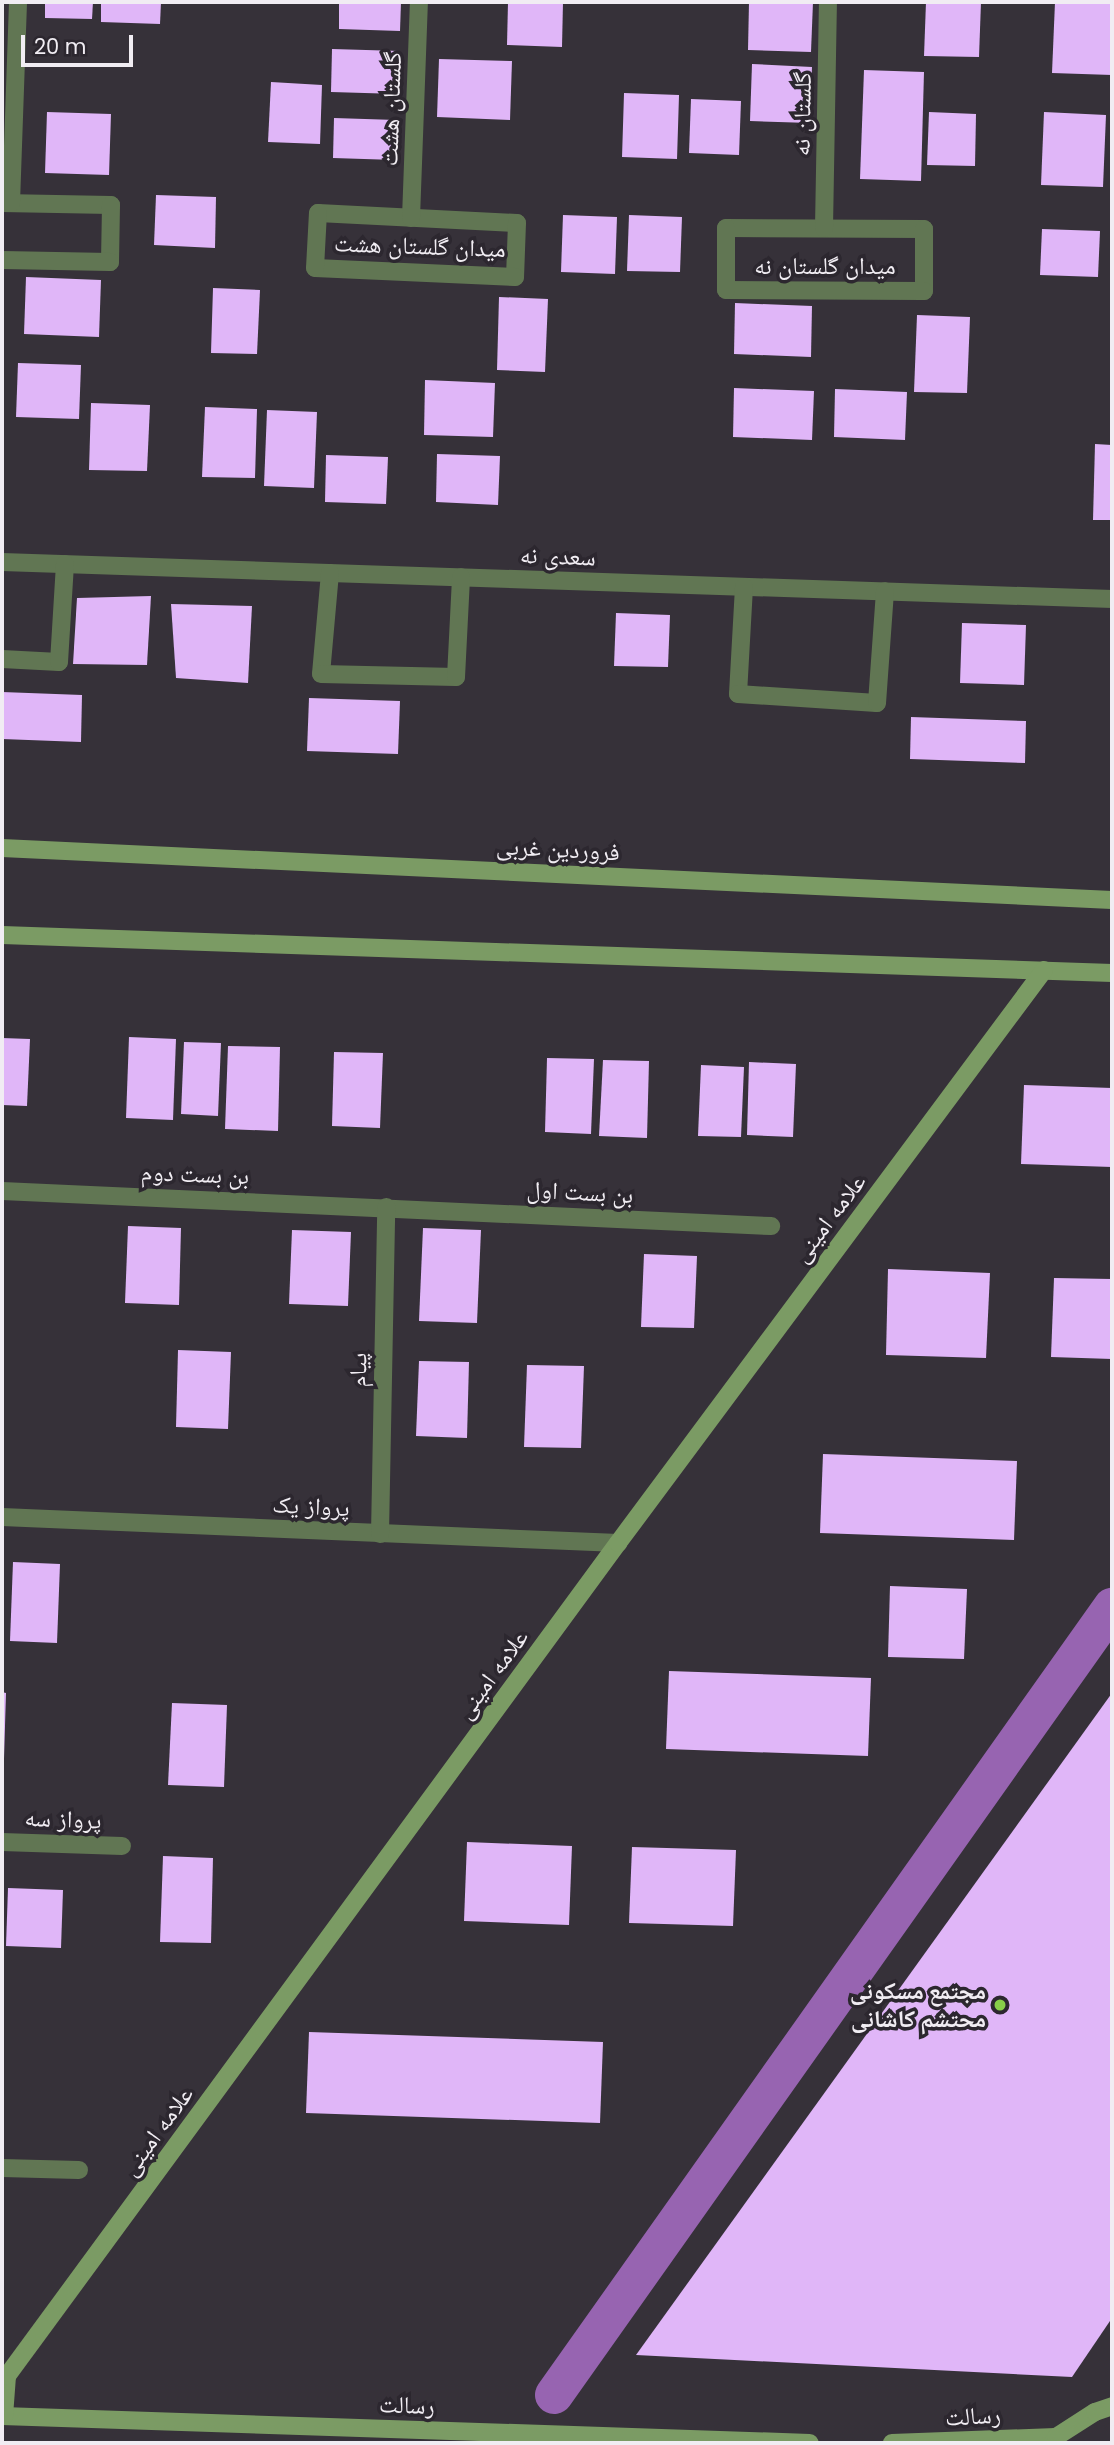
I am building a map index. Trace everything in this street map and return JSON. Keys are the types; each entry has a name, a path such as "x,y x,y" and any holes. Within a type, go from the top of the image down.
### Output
{"street":[{"path":"2,260 110,262 111,205 6,203 18,2"},
{"name":"گلستان هشت","path":"411,218 419,2"},
{"name":"گلستان نه","path":"824,228 828,2"},
{"name":"میدان گلستان هشت","path":"318,213 411,218 517,223 515,277 315,268 318,213"},
{"name":"میدان گلستان نه","path":"726,228 824,228 924,229 924,291 726,290 726,228"},
{"name":"سعدی نه","path":"2,562 1112,599"},
{"path":"2,659 59,662 65,564"},
{"path":"330,573 321,674 456,677 461,577"},
{"path":"744,587 738,694 877,703 885,591"},
{"name":"فروردین غربی","path":"2,848 1112,900"},
{"path":"2,935 1112,973"},
{"name":"علامه امینی","path":"3,2416 7,2376 618,1543 1044,970"},
{"name":"بن بست دوم","path":"2,1191 386,1207"},
{"name":"بن بست اول","path":"386,1207 771,1226"},
{"name":"پیام","path":"380,1534 386,1207"},
{"name":"پرواز یک","path":"2,1517 618,1543"},
{"name":"پرواز سه","path":"2,1842 122,1846"},
{"path":"2,2168 79,2170"},
{"path":"1054,2440 1104,2409 1112,2391"},
{"name":"رسالت","path":"3,2416 810,2443"},
{"name":"رسالت","path":"892,2443 1054,2440"}],"building":[{"path":"45,2 93,2 92,19 45,18"},
{"path":"101,2 161,2 160,24 101,22"},
{"path":"339,2 401,2 400,31 339,29"},
{"path":"508,2 563,2 562,47 507,45"},
{"path":"749,2 813,2 811,52 748,50"},
{"path":"926,2 981,2 979,57 924,56"},
{"path":"1055,2 1112,2 1112,75 1052,73"},
{"path":"332,49 400,51 398,94 331,92"},
{"path":"439,59 512,61 510,120 437,117"},
{"path":"752,64 812,67 810,123 750,121"},
{"path":"864,70 924,72 921,181 860,179"},
{"path":"271,82 322,85 320,144 268,142"},
{"path":"624,93 679,95 677,159 622,157"},
{"path":"691,99 741,101 739,155 689,153"},
{"path":"47,112 111,114 109,175 45,173"},
{"path":"929,112 976,114 975,166 927,165"},
{"path":"1044,112 1106,115 1103,187 1041,185"},
{"path":"334,118 396,120 395,160 333,158"},
{"path":"156,195 216,197 215,248 154,245"},
{"path":"563,215 617,217 615,274 561,272"},
{"path":"629,215 682,217 680,272 627,271"},
{"path":"1042,229 1100,231 1098,277 1040,275"},
{"path":"26,277 101,280 99,337 24,334"},
{"path":"213,288 260,290 257,354 211,353"},
{"path":"499,297 548,299 545,372 497,370"},
{"path":"735,303 812,306 811,357 734,354"},
{"path":"917,315 970,317 967,393 914,392"},
{"path":"18,363 81,365 79,419 16,417"},
{"path":"425,380 495,383 493,437 424,435"},
{"path":"734,388 814,391 812,440 733,437"},
{"path":"835,389 907,392 905,440 834,437"},
{"path":"91,403 150,405 147,471 89,470"},
{"path":"205,407 257,409 255,478 202,477"},
{"path":"267,410 317,412 314,488 264,486"},
{"path":"1095,444 1112,445 1112,520 1093,520"},
{"path":"437,454 500,456 498,505 436,502"},
{"path":"326,455 388,457 386,504 325,502"},
{"path":"151,596 147,665 73,664 77,598"},
{"path":"171,604 252,606 248,683 176,678"},
{"path":"616,613 670,615 668,667 614,666"},
{"path":"962,623 1026,625 1024,685 960,683"},
{"path":"2,692 82,695 81,742 2,739"},
{"path":"309,698 400,701 398,754 307,751"},
{"path":"911,717 1026,721 1025,763 910,759"},
{"path":"129,1037 176,1039 173,1120 126,1118"},
{"path":"2,1038 30,1039 27,1106 2,1105"},
{"path":"184,1042 221,1043 218,1116 181,1114"},
{"path":"228,1046 280,1047 278,1131 225,1129"},
{"path":"334,1052 383,1053 380,1128 332,1126"},
{"path":"547,1058 594,1059 591,1134 545,1132"},
{"path":"603,1060 649,1061 647,1138 599,1136"},
{"path":"749,1062 796,1064 793,1137 747,1135"},
{"path":"701,1065 744,1067 741,1137 698,1136"},
{"path":"1024,1085 1112,1088 1112,1167 1021,1164"},
{"path":"128,1226 181,1228 179,1305 125,1303"},
{"path":"423,1228 481,1230 477,1323 419,1321"},
{"path":"292,1230 351,1232 348,1306 289,1304"},
{"path":"644,1254 697,1256 694,1328 641,1327"},
{"path":"888,1269 990,1273 986,1358 886,1355"},
{"path":"1054,1278 1112,1279 1112,1359 1051,1357"},
{"path":"178,1350 231,1352 228,1429 176,1427"},
{"path":"419,1361 469,1362 467,1438 416,1436"},
{"path":"527,1365 584,1366 581,1448 524,1447"},
{"path":"823,1454 1017,1461 1014,1540 820,1533"},
{"path":"13,1562 60,1564 57,1643 10,1641"},
{"path":"890,1586 967,1589 964,1659 888,1657"},
{"path":"669,1671 871,1678 868,1756 666,1749"},
{"path":"2,1692 6,1693 4,1759 2,1759"},
{"name":"مجتمع مسکونی محتشم کاشانی","path":"1112,1693 1112,2318 1072,2377 636,2355"},
{"path":"172,1703 227,1705 224,1787 168,1785"},
{"path":"467,1842 572,1846 569,1925 464,1921"},
{"path":"632,1847 736,1850 733,1926 629,1923"},
{"path":"163,1856 213,1858 211,1943 160,1942"},
{"path":"8,1888 63,1890 61,1948 6,1946"},
{"path":"309,2032 603,2042 600,2123 306,2113"}],"waterway":[{"path":"554,2395 1112,1607"}],"place":[{"name":"مجتمع مسکونی محتشم کاشانی","path":"1000,2005"}]}
